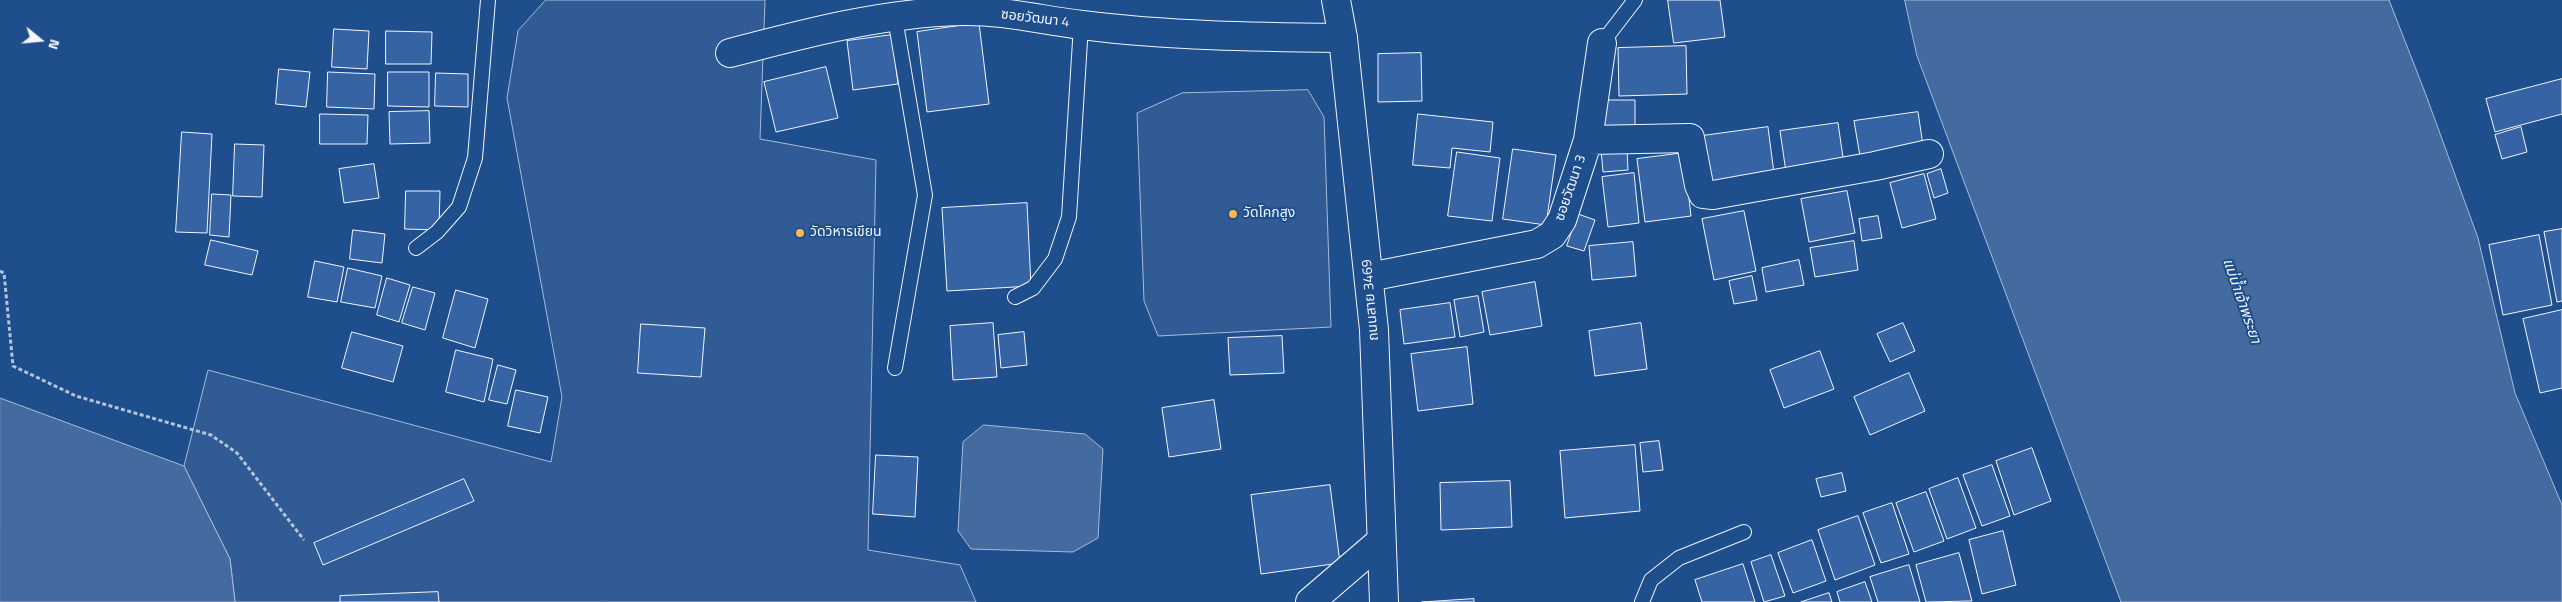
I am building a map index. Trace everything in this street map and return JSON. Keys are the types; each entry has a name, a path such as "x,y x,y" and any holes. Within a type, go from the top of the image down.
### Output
{"street":[{"name":"ถนนสาย 3469","path":"1336,0 1343,38 1374,330 1384,602"},
{"name":"ซอยวัฒนา 4","path":"730,53 836,25 961,11 1027,15 1081,25 1211,36 1343,38"},
{"name":"ซอยวัฒนา 3","path":"1369,277 1538,244 1552,235 1562,220 1588,140 1602,43"},
{"path":"1588,140 1690,138 1699,185 1703,194 1713,195 1929,154"},
{"path":"1310,602 1382,541"}],"lane":[{"path":"416,248 437,232 458,207 476,158 488,0"},
{"path":"1602,43 1635,0"},
{"path":"895,18 925,195 895,368"},
{"path":"1015,297 1033,288 1055,259 1068,217 1081,25"},
{"path":"1642,602 1651,580 1679,558 1744,532"}],"path":[{"path":"0,271 4,273 13,366 76,396 211,435 237,453 304,540"}],"shaded area":[{"path":"546,0 765,0 760,139 876,160 868,550 960,565 976,602 235,602 230,559 184,466 208,370 551,462 562,397 507,98 518,31"},
{"path":"1308,90 1324,117 1331,327 1158,336 1144,301 1137,113 1182,93"}],"water":[{"name":"แม่น้ำเจ้าพระยา","path":"1905,0 2389,0 2478,238 2515,393 2562,505 2562,602 2121,602 1917,56"},
{"path":"0,398 184,466 230,559 235,602 0,602"},
{"path":"984,425 1085,434 1103,449 1098,538 1073,552 971,549 958,531 963,442"}],"building":[{"path":"1668,0 1720,0 1725,37 1674,43"},
{"path":"979,23 989,104 927,112 917,32"},
{"path":"334,29 369,31 367,69 332,67"},
{"path":"386,31 432,32 431,64 386,64"},
{"path":"892,35 898,84 853,90 847,41"},
{"path":"1686,46 1687,94 1619,96 1618,48"},
{"path":"1421,53 1422,101 1378,102 1378,54"},
{"path":"826,67 838,118 776,132 764,82"},
{"path":"279,69 310,72 306,107 276,104"},
{"path":"328,72 375,74 374,109 327,107"},
{"path":"388,72 429,72 429,107 388,106"},
{"path":"436,73 468,74 468,107 435,106"},
{"path":"2562,79 2562,114 2495,132 2486,99"},
{"path":"1605,100 1635,100 1635,131 1605,131"},
{"path":"429,111 430,143 390,144 389,112"},
{"path":"1918,112 1924,152 1861,162 1854,121"},
{"path":"320,114 368,115 367,144 320,144"},
{"path":"1418,114 1493,122 1490,152 1452,148 1450,168 1413,165"},
{"path":"1838,123 1845,171 1787,179 1780,131"},
{"path":"1768,127 1775,181 1710,191 1702,136"},
{"path":"2521,127 2527,152 2502,159 2495,135"},
{"path":"182,132 212,134 207,233 176,232"},
{"path":"235,144 264,145 262,197 233,196"},
{"path":"1627,148 1628,170 1603,172 1601,150"},
{"path":"1513,149 1556,155 1546,225 1503,219"},
{"path":"1457,152 1500,158 1492,221 1448,216"},
{"path":"1684,153 1691,216 1645,222 1637,159"},
{"path":"374,164 379,198 344,203 339,169"},
{"path":"1941,169 1948,193 1934,198 1927,174"},
{"path":"1634,173 1639,223 1608,227 1602,177"},
{"path":"1924,174 1936,219 1902,228 1890,183"},
{"path":"406,191 440,191 439,230 405,229"},
{"path":"1847,191 1855,233 1809,242 1801,199"},
{"path":"212,194 231,195 229,237 210,235"},
{"path":"1027,203 1031,286 947,291 942,208"},
{"path":"1744,211 1756,271 1714,280 1702,219"},
{"path":"1578,214 1595,220 1584,251 1567,246"},
{"path":"1878,216 1882,238 1862,241 1859,219"},
{"path":"2562,229 2562,301 2557,302 2544,232"},
{"path":"353,230 385,234 382,263 350,259"},
{"path":"2539,235 2552,305 2503,315 2489,245"},
{"path":"211,240 258,251 252,275 205,265"},
{"path":"1854,241 1858,270 1815,277 1810,248"},
{"path":"1633,242 1636,276 1592,280 1589,246"},
{"path":"1799,260 1804,285 1766,292 1762,268"},
{"path":"315,261 344,267 337,302 308,297"},
{"path":"348,268 382,276 375,308 341,302"},
{"path":"1752,276 1757,300 1734,304 1729,281"},
{"path":"387,278 410,285 399,322 377,315"},
{"path":"1535,282 1542,326 1490,335 1482,292"},
{"path":"413,287 435,293 425,330 402,323"},
{"path":"456,290 488,299 475,348 443,338"},
{"path":"1478,296 1484,332 1460,337 1454,300"},
{"path":"1450,303 1455,337 1404,344 1400,310"},
{"path":"2562,310 2562,388 2540,393 2523,319"},
{"path":"993,323 997,377 953,380 950,326"},
{"path":"1641,323 1647,369 1595,376 1589,331"},
{"path":"1903,323 1915,351 1890,362 1877,334"},
{"path":"641,324 705,328 701,377 638,373"},
{"path":"352,332 403,346 393,382 342,368"},
{"path":"1024,332 1027,365 1001,368 998,335"},
{"path":"1282,336 1284,373 1230,375 1228,338"},
{"path":"1467,347 1473,404 1418,411 1411,354"},
{"path":"456,350 493,359 484,402 446,392"},
{"path":"1820,351 1834,389 1784,408 1770,370"},
{"path":"498,365 516,370 507,404 489,400"},
{"path":"1909,373 1925,411 1870,435 1854,397"},
{"path":"516,390 548,397 540,433 508,426"},
{"path":"1214,400 1221,449 1169,457 1162,408"},
{"path":"1659,441 1663,470 1643,472 1640,443"},
{"path":"1635,445 1640,511 1565,518 1560,451"},
{"path":"2032,448 2051,501 2014,515 1996,461"},
{"path":"876,455 918,457 915,517 873,514"},
{"path":"1992,465 2010,516 1982,526 1963,475"},
{"path":"1842,473 1846,491 1821,497 1816,479"},
{"path":"1958,478 1976,528 1947,539 1929,489"},
{"path":"464,479 474,501 323,565 314,543"},
{"path":"1510,481 1512,527 1441,530 1440,483"},
{"path":"1330,485 1340,563 1261,574 1251,495"},
{"path":"1926,492 1944,541 1914,552 1896,503"},
{"path":"1892,503 1909,554 1881,563 1863,513"},
{"path":"1858,516 1875,565 1835,580 1818,530"},
{"path":"2003,531 2016,585 1982,594 1969,540"},
{"path":"1812,540 1826,581 1793,593 1778,553"},
{"path":"1959,553 1972,601 1926,602 1916,565"},
{"path":"1771,555 1785,596 1764,602 1751,562"},
{"path":"1743,564 1755,602 1702,602 1695,580"},
{"path":"1909,565 1920,602 1878,602 1870,577"},
{"path":"1865,582 1872,602 1840,602 1837,592"},
{"path":"438,592 439,602 340,602 340,596"},
{"path":"1829,593 1832,602 1801,602"},
{"path":"1474,599 1474,602 1422,602"}],"place":[{"name":"วัดโคกสูง","path":"1233,214"},
{"name":"วัดวิหารเขียน","path":"800,233"}]}
